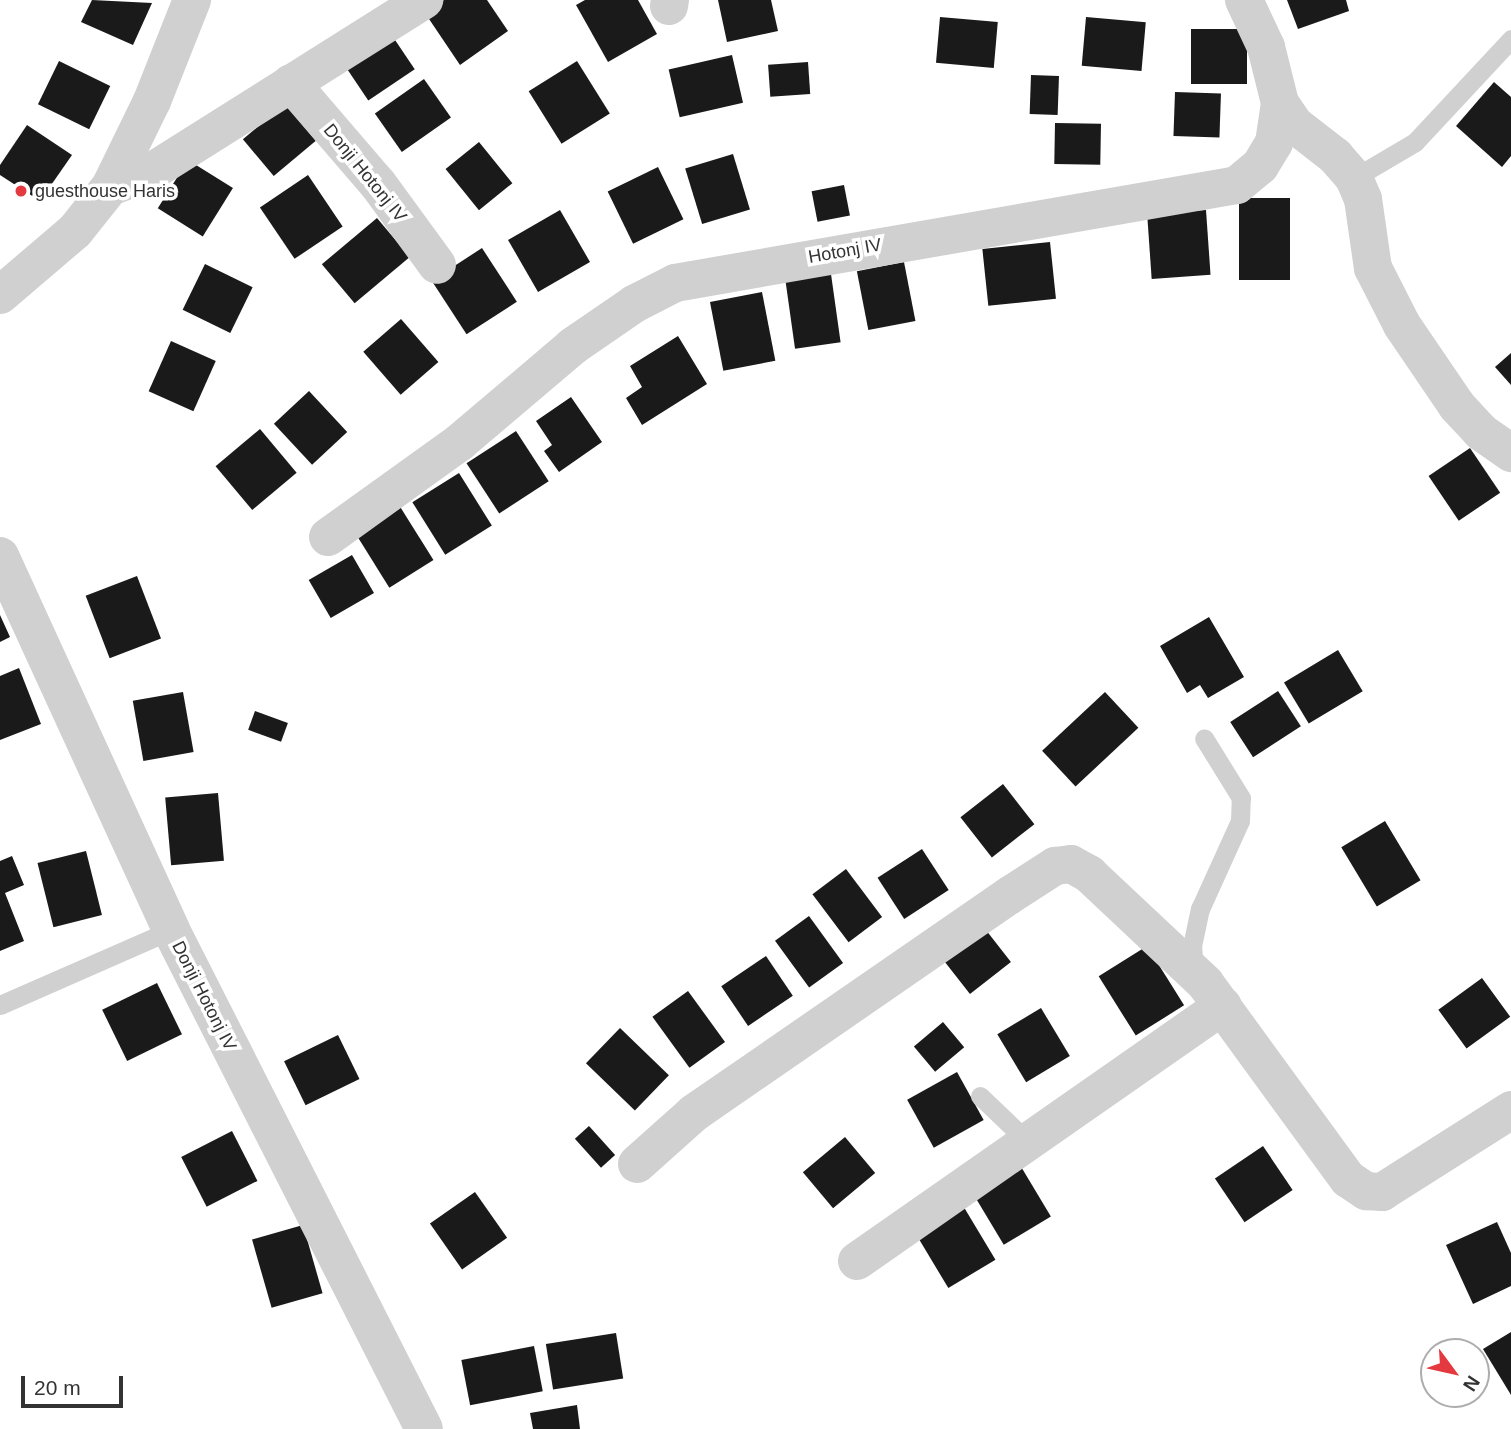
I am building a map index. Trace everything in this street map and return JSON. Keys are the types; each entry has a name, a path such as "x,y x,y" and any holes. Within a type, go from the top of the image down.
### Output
{"street":[{"path":"0,295 75,232 110,187 152,101 192,0"},
{"path":"110,187 151,172 424,0"},
{"name":"Hotonj IV","path":"328,537 460,442 573,346 634,304 675,283 1237,185 1260,166 1274,143 1280,103 1266,47 1244,0"},
{"name":"Donji Hotonj IV","path":"291,83 378,184 436,265"},
{"path":"1280,103 1295,125 1335,156 1354,178 1363,199 1373,268 1402,325 1457,406 1511,453"},
{"name":"Donji Hotonj IV","path":"0,556 171,930 424,1429"},
{"path":"637,1164 694,1113 1055,866 1071,864 1090,874 1195,973 1223,1006 1348,1178 1366,1191 1382,1192 1511,1110"},
{"path":"857,1262 1223,1006"}],"lane":[{"path":"1354,178 1415,142 1511,39"},
{"path":"1195,973 1192,946 1200,909 1240,821 1241,798 1205,738"},
{"path":"0,1005 171,930"},
{"path":"979,1096 1028,1142"}],"building":[{"path":"92,0 152,3 133,45 81,22"},
{"path":"444,0 487,0 508,31 460,65 425,13"},
{"path":"585,0 638,0 657,34 608,62 576,5"},
{"path":"718,0 771,0 778,31 727,42"},
{"path":"1287,0 1346,0 1349,11 1298,29"},
{"path":"940,17 998,22 994,68 936,63"},
{"path":"1086,17 1146,22 1142,71 1082,66"},
{"path":"1191,29 1247,29 1247,84 1191,84"},
{"path":"389,31 415,69 368,100 343,62"},
{"path":"732,55 743,103 680,117 669,70"},
{"path":"59,61 110,86 89,129 38,104"},
{"path":"577,61 610,114 562,144 529,91"},
{"path":"808,62 810,94 770,97 768,65"},
{"path":"1031,75 1059,76 1058,115 1030,114"},
{"path":"424,79 451,118 402,152 375,113"},
{"path":"1494,82 1511,97 1511,156 1502,167 1456,126"},
{"path":"1175,92 1221,94 1219,138 1173,136"},
{"path":"285,104 316,141 274,176 243,139"},
{"path":"1055,123 1101,124 1100,165 1054,164"},
{"path":"27,125 72,155 40,201 0,175 0,165"},
{"path":"479,142 512,183 479,210 446,169"},
{"path":"733,154 750,209 702,224 685,169"},
{"path":"188,160 233,188 203,236 158,208"},
{"path":"658,167 683,219 633,244 608,192"},
{"path":"308,175 343,226 295,259 260,207"},
{"path":"844,185 850,215 818,222 812,191"},
{"path":"1239,198 1290,198 1290,280 1239,280"},
{"path":"560,210 590,262 538,292 508,240"},
{"path":"1206,210 1211,275 1152,279 1147,214"},
{"path":"377,218 410,257 355,303 322,264"},
{"path":"1050,242 1056,299 988,306 982,249"},
{"path":"482,248 517,302 467,334 432,281"},
{"path":"904,262 915,321 868,330 857,271"},
{"path":"205,264 253,287 230,333 183,310"},
{"path":"831,274 841,342 795,349 785,280"},
{"path":"762,292 775,361 723,371 710,302"},
{"path":"401,319 438,362 401,395 363,352"},
{"path":"678,336 707,384 642,425 626,398 642,387 630,366"},
{"path":"171,341 216,361 193,411 149,391"},
{"path":"1511,353 1511,385 1495,367"},
{"path":"309,391 347,432 312,465 274,424"},
{"path":"571,397 602,442 559,472 544,451 552,445 536,421"},
{"path":"260,429 297,473 252,510 216,466"},
{"path":"516,431 549,481 499,513 467,463"},
{"path":"1470,448 1500,493 1459,521 1429,476"},
{"path":"459,473 492,526 445,555 412,502"},
{"path":"399,505 433,560 389,588 355,533"},
{"path":"352,555 374,593 331,618 309,580"},
{"path":"137,576 161,639 110,658 86,596"},
{"path":"0,615 10,637 0,642"},
{"path":"1209,617 1244,677 1208,698 1200,685 1187,693 1160,646"},
{"path":"1338,650 1363,691 1309,724 1284,682"},
{"path":"19,668 41,724 0,740 0,676"},
{"path":"1278,691 1301,726 1253,757 1230,722"},
{"path":"183,692 194,752 143,761 133,701"},
{"path":"1105,692 1138,728 1076,786 1042,751"},
{"path":"255,711 288,723 281,742 248,730"},
{"path":"1003,784 1034,824 992,857 960,817"},
{"path":"218,793 224,861 171,865 165,798"},
{"path":"1385,821 1421,880 1377,906 1341,847"},
{"path":"922,849 949,890 904,919 878,878"},
{"path":"86,851 102,915 53,927 37,863"},
{"path":"12,856 24,885 5,893 24,941 0,951 0,861"},
{"path":"846,869 882,917 849,942 812,894"},
{"path":"809,916 843,963 809,988 775,941"},
{"path":"982,925 1011,962 970,994 941,957"},
{"path":"1147,946 1184,1005 1136,1036 1099,976"},
{"path":"766,956 793,996 748,1026 721,986"},
{"path":"1482,978 1510,1017 1467,1049 1438,1010"},
{"path":"157,983 182,1034 127,1061 102,1010"},
{"path":"688,991 725,1042 689,1068 652,1017"},
{"path":"1041,1008 1070,1056 1026,1082 997,1034"},
{"path":"943,1022 964,1047 935,1072 914,1046"},
{"path":"620,1028 669,1075 635,1110 586,1063"},
{"path":"338,1035 359,1079 306,1105 284,1061"},
{"path":"957,1072 984,1120 934,1148 907,1100"},
{"path":"589,1126 615,1155 601,1168 575,1139"},
{"path":"232,1131 257,1181 207,1207 181,1157"},
{"path":"845,1137 875,1173 833,1208 803,1172"},
{"path":"1263,1146 1293,1190 1245,1222 1215,1178"},
{"path":"1020,1165 1051,1216 1004,1245 973,1193"},
{"path":"475,1192 507,1238 462,1269 430,1224"},
{"path":"962,1204 995,1260 948,1288 915,1232"},
{"path":"1497,1222 1511,1253 1511,1286 1473,1304 1446,1245"},
{"path":"303,1225 323,1293 272,1308 252,1240"},
{"path":"1511,1332 1511,1395 1490,1360 1490,1345"},
{"path":"616,1333 623,1378 553,1390 546,1344"},
{"path":"534,1346 543,1391 470,1405 461,1360"},
{"path":"577,1405 580,1429 533,1429 530,1413"}],"place":[{"name":"guesthouse Haris","path":"21,191"}]}
